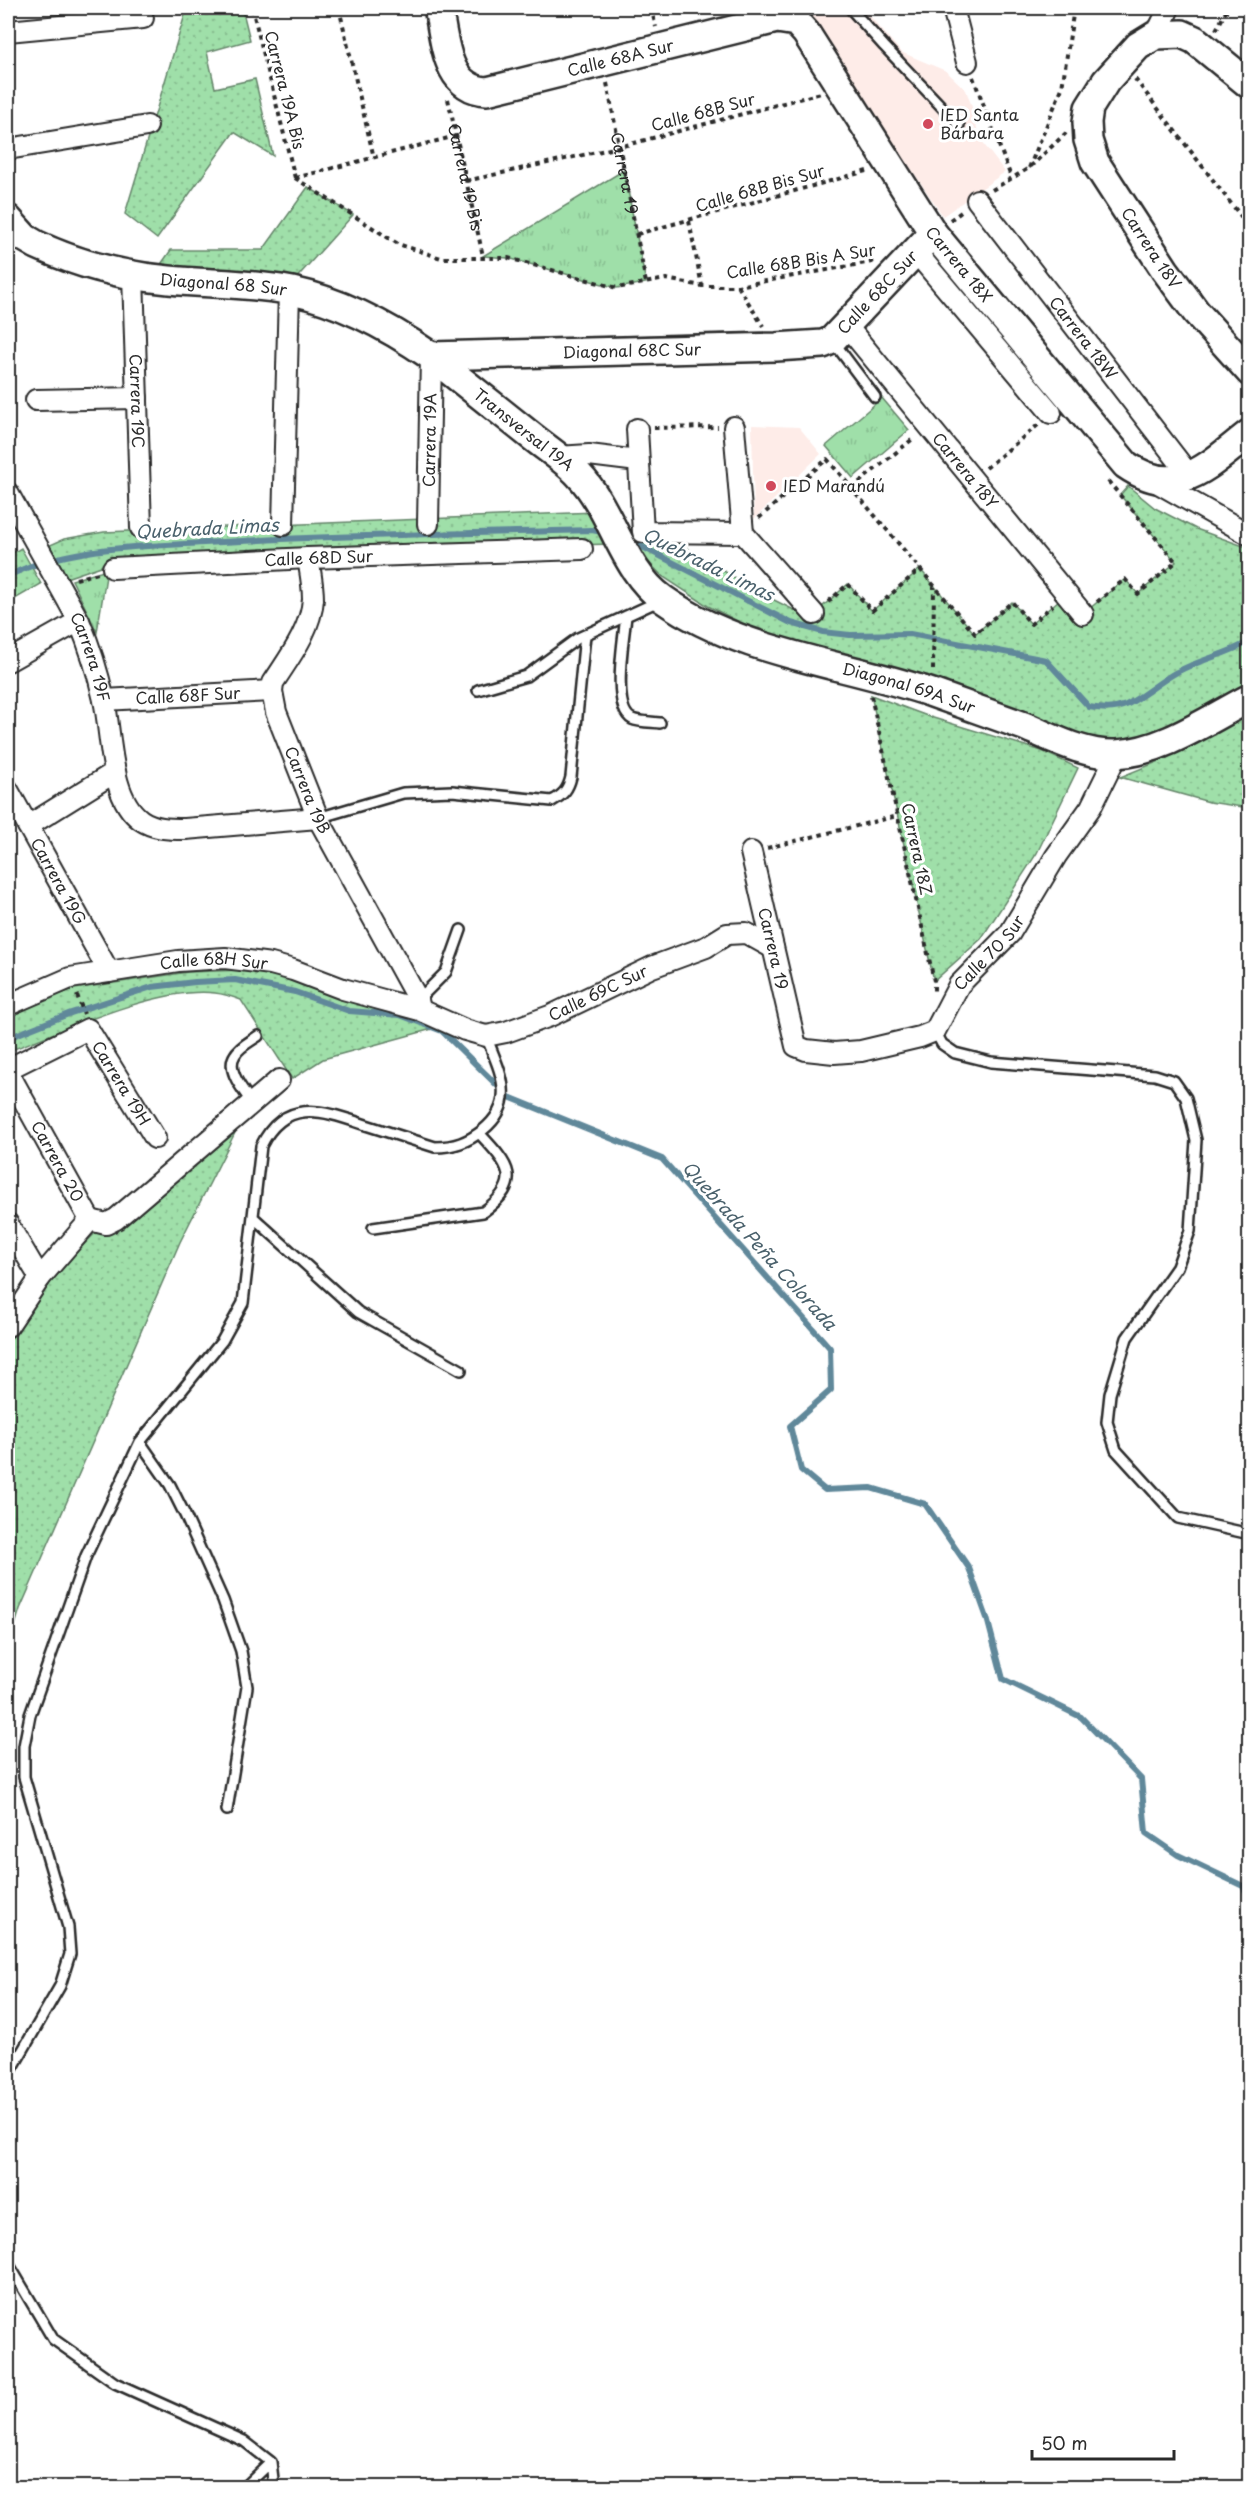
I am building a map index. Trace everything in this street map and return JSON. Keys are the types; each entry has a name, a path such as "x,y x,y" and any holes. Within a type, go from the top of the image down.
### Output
{"street":[{"name":"Calle 68A Sur","path":"438,8 452,69 460,80 471,88 487,91 804,15"},
{"path":"953,8 967,62"},
{"path":"1156,35 1170,8"},
{"name":"Carrera 18X","path":"804,15 806,33 889,164 920,246 1051,413"},
{"path":"8,30 142,18"},
{"path":"1089,108 1106,81 1122,62 1138,46 1156,35 1182,34 1195,40 1250,85"},
{"name":"Carrera 18V","path":"1089,108 1088,140 1095,162 1165,270 1197,312 1250,372"},
{"path":"8,149 147,126"},
{"name":"Carrera 18W","path":"977,200 1190,476"},
{"name":"Diagonal 68 Sur","path":"9,225 49,250 133,275 289,291 332,303 374,320 432,356"},
{"name":"Carrera 18X","path":"920,246 1126,465 1152,479"},
{"name":"Calle 68C Sur","path":"839,332 920,246"},
{"name":"Carrera 19C","path":"133,275 141,528"},
{"path":"283,525 289,291"},
{"name":"Diagonal 68C Sur","path":"432,356 776,347 823,344 839,332"},
{"name":"Carrera 18Y","path":"839,332 929,426 1083,614"},
{"name":"Transversal 19A","path":"432,356 580,476 606,514"},
{"name":"Carrera 19A","path":"428,524 432,356"},
{"path":"36,400 137,398"},
{"path":"734,427 743,533 814,614"},
{"path":"637,429 643,532 743,533"},
{"path":"1152,479 1180,480 1190,476 1203,469 1250,433"},
{"path":"558,457 589,455 639,461"},
{"path":"1152,479 1250,535"},
{"name":"Carrera 19F","path":"8,493 79,621 88,644 104,700 115,772 130,809 152,826 185,829 318,818"},
{"name":"Diagonal 69A Sur","path":"606,514 635,569 651,588 663,599 706,623 744,639 867,673 952,700 1087,751 1117,754 1143,749 1172,738 1250,698"},
{"name":"Calle 68D Sur","path":"113,568 308,558 582,549"},
{"path":"272,691 273,683 300,641 311,612 313,590 308,558"},
{"path":"8,661 79,621"},
{"name":"Calle 68F Sur","path":"104,700 272,691"},
{"name":"Carrera 19B","path":"272,691 276,712 318,818 419,1005"},
{"name":"Calle 70 Sur","path":"935,1031 959,985 1010,933 1056,856 1092,807 1117,754"},
{"path":"28,826 115,772"},
{"name":"Carrera 19G","path":"8,790 110,972"},
{"name":"Carrera 19","path":"751,852 796,1046 806,1050 834,1053 861,1051 920,1037 935,1031"},
{"name":"Calle 69C Sur","path":"486,1036 506,1032 550,1016 652,967 706,947 727,934 746,933 773,948"},
{"name":"Calle 68H Sur","path":"8,1005 70,978 177,961 225,958 248,960 293,970 343,989 419,1005"},
{"path":"419,1005 465,1030 486,1036"},
{"name":"Carrera 19H","path":"8,1071 88,1029 155,1138"},
{"name":"Carrera 20","path":"8,1071 90,1220"},
{"path":"8,1326 40,1278 90,1220 105,1224 116,1219 279,1080"},
{"path":"8,1224 40,1278"}],"lane":[{"path":"850,8 959,125"},
{"path":"839,332 875,397"},
{"path":"478,690 526,676 585,635 663,599"},
{"path":"626,616 619,697 624,710 632,719 660,723"},
{"path":"318,818 403,793 452,791 552,801 562,796 569,787 571,777 585,635"},
{"path":"419,1005 446,972 461,930"},
{"path":"935,1031 942,1044 955,1053 991,1062 1155,1075 1174,1081 1186,1098 1196,1140 1190,1231 1177,1267 1127,1338 1110,1394 1107,1422 1116,1450 1178,1518 1250,1534"},
{"path":"252,1103 233,1073 232,1062 235,1054 258,1036"},
{"path":"8,2076 60,1986 70,1954 68,1927 24,1777 24,1746 28,1725 86,1557 140,1442 222,1341 243,1303 261,1146 267,1134 287,1116 321,1111 435,1147 450,1147 464,1143 494,1121 500,1113 502,1081 486,1036"},
{"path":"373,1228 483,1212 495,1203 505,1190 509,1172 504,1159 479,1133"},
{"path":"253,1217 358,1312 461,1370"},
{"path":"140,1442 170,1485 185,1515 223,1600 241,1651 247,1687 227,1810"},
{"path":"8,2263 53,2339 115,2383 244,2440 271,2462 274,2487"},
{"path":"244,2487 271,2462"}],"path":[{"name":"Carrera 19A Bis","path":"252,8 295,178"},
{"path":"339,8 374,158"},
{"path":"1029,168 1062,88 1074,8"},
{"name":"Carrera 19","path":"603,62 646,283"},
{"path":"967,62 1011,177"},
{"path":"1122,62 1250,228"},
{"name":"Calle 68B Sur","path":"466,181 620,147 841,88"},
{"name":"Carrera 19 Bis","path":"447,96 483,256"},
{"path":"920,246 977,200 1029,168 1089,108"},
{"path":"295,178 456,136"},
{"name":"Calle 68B Bis Sur","path":"637,234 889,164"},
{"name":"Calle 68B Bis A Sur","path":"295,178 398,244 441,258 483,256 507,258 617,288 666,279 702,286 738,286 920,246"},
{"path":"689,221 702,286"},
{"path":"738,286 776,347"},
{"path":"973,480 1051,413"},
{"path":"852,488 929,426"},
{"path":"637,429 734,427"},
{"path":"743,533 827,459 975,634 1012,602 1031,624 1066,594"},
{"path":"1083,614 1125,579 1138,594 1176,562 1104,477"},
{"path":"54,576 113,568"},
{"path":"814,614 848,584 872,611 920,569"},
{"path":"933,651 934,586"},
{"name":"Carrera 18Z","path":"867,673 934,981 935,1031"},
{"path":"751,852 897,816"}],"shaded area":[{"name":"IED Santa Bárbara","path":"802,8 863,8 901,52 946,71 966,90 979,138 1005,172 943,216"},
{"name":"IED Marandú","path":"752,425 799,427 821,454 754,519"}],"green space":[{"path":"187,8 242,8 250,40 207,52 215,88 255,79 273,156 234,132 157,239 125,214"},
{"path":"624,170 646,283 617,288 508,258 483,256"},
{"path":"308,187 353,215 292,283 157,270 171,250 263,250"},
{"path":"882,398 909,430 853,478 826,446"},
{"path":"1128,486 1155,508 1196,529 1249,548 1249,685 1160,733 1113,744 1074,734 1012,707 977,695 807,647 753,629 708,606 662,576 640,553 642,532 661,532 756,591 796,611 814,614 848,584 872,611 920,569 975,634 1012,602 1031,624 1066,594 1083,614 1125,579 1138,594 1176,562 1120,495"},
{"path":"596,512 614,544 475,547 113,562 66,578 48,546 64,539 104,532"},
{"path":"21,548 41,584 8,603 8,556"},
{"path":"107,570 97,632 72,580"},
{"path":"871,695 930,717 1042,751 1078,768 1037,853 981,939 934,981"},
{"path":"1249,714 1249,808 1209,802 1120,777 1167,758"},
{"path":"244,970 304,981 447,1025 323,1059 292,1079 241,1000 218,993 192,993 139,1003 9,1051 8,1049 8,1013 74,989 188,972"},
{"path":"248,1107 180,1242 20,1609 8,1648 8,1343 48,1282 98,1230"}],"waterway":[{"name":"Quebrada Limas","path":"8,576 31,566 79,553 129,547 349,536 592,530 607,533"},
{"name":"Quebrada Limas","path":"631,541 791,623 823,632 850,635 910,634 1046,660 1089,707 1108,709 1126,705 1177,672 1250,641"},
{"name":"Quebrada Peña Colorada","path":"8,1038 71,1013 152,987 235,980 295,992 349,1011 400,1015 442,1031 509,1097 662,1159 830,1348 831,1390 790,1426 801,1470 825,1490 871,1488 925,1504 969,1568 987,1618 1003,1679 1081,1717 1141,1779 1146,1833 1178,1855 1243,1886 1250,1900"}],"place":[{"name":"IED Santa Bárbara","path":"928,124"},
{"name":"IED Marandú","path":"771,486"}]}
